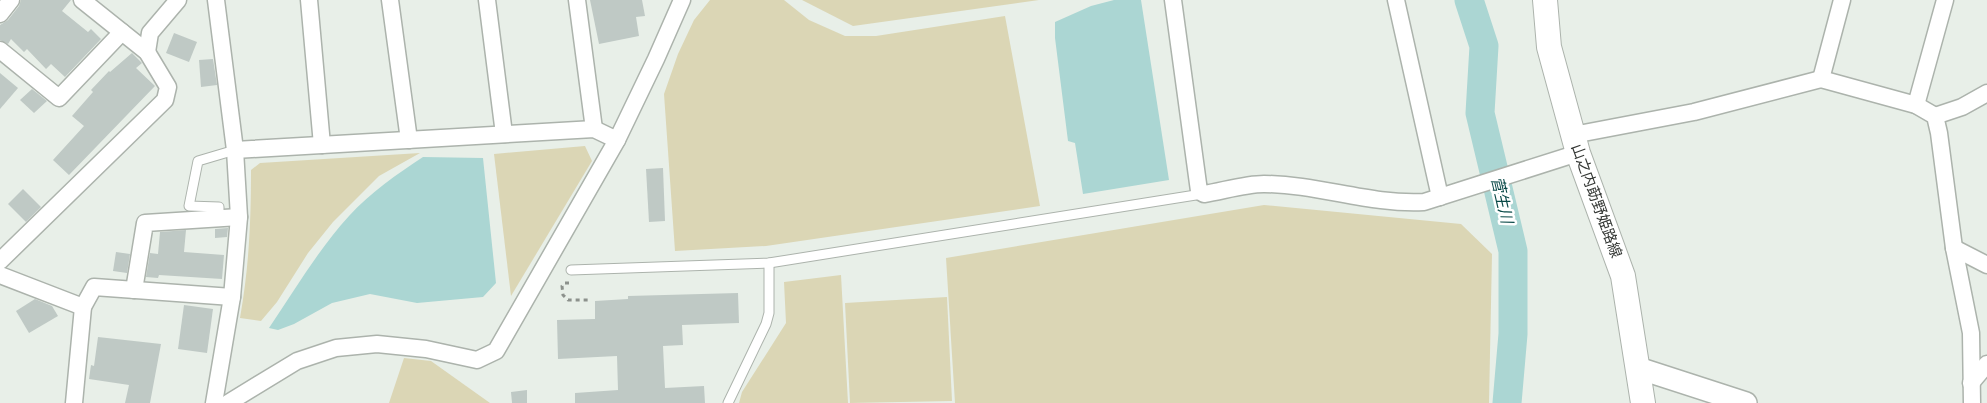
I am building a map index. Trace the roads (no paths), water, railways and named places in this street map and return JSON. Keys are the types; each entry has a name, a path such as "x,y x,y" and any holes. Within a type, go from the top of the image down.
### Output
{"main road":[{"name":"山之内莇野姫路線","path":"1545,0 1549,47 1570,149 1624,276 1643,403"}],"street":[{"path":"0,14 11,0"},
{"path":"0,261 165,100 168,87 147,52 82,0"},
{"path":"147,52 150,33 178,0"},
{"path":"214,403 232,297 239,217 235,150 216,0"},
{"path":"309,0 322,145"},
{"path":"390,0 409,140"},
{"path":"487,0 504,134"},
{"path":"577,0 594,129"},
{"path":"228,403 297,361 336,348 377,344 426,349 478,360 496,351 617,140 682,0"},
{"path":"1173,0 1199,191 1204,194 1263,184 1408,203 1424,202 1570,149 1694,112 1821,79 1916,104 1935,116 1940,133 1954,248 1971,333 1972,403"},
{"path":"1396,0 1443,196"},
{"path":"1821,79 1842,0"},
{"path":"1916,104 1945,0"},
{"path":"0,50 59,98 122,32"},
{"path":"1935,116 1962,107 1987,93"},
{"path":"235,150 594,129 617,140"},
{"path":"134,290 145,223 239,217"},
{"path":"1954,248 1987,266"},
{"path":"0,275 83,307"},
{"path":"74,403 83,307 94,287 232,297"},
{"path":"1972,382 1987,364"},
{"path":"1638,368 1746,403"}],"lane":[{"path":"219,218 219,207 189,206 198,161 235,150"},
{"path":"571,270 769,263 1204,194"},
{"path":"728,403 766,324 769,313 769,263"}],"water":[{"path":"1114,0 1141,0 1169,180 1083,194 1075,143 1068,141 1055,38 1055,22 1091,6"},
{"path":"423,157 483,158 496,283 483,297 417,303 370,294 332,303 294,324 278,330 269,328 317,257 349,216 384,184"}],"waterway":[{"name":"菅生川","path":"1469,0 1484,46 1480,113 1513,251 1513,334 1507,403"}]}
